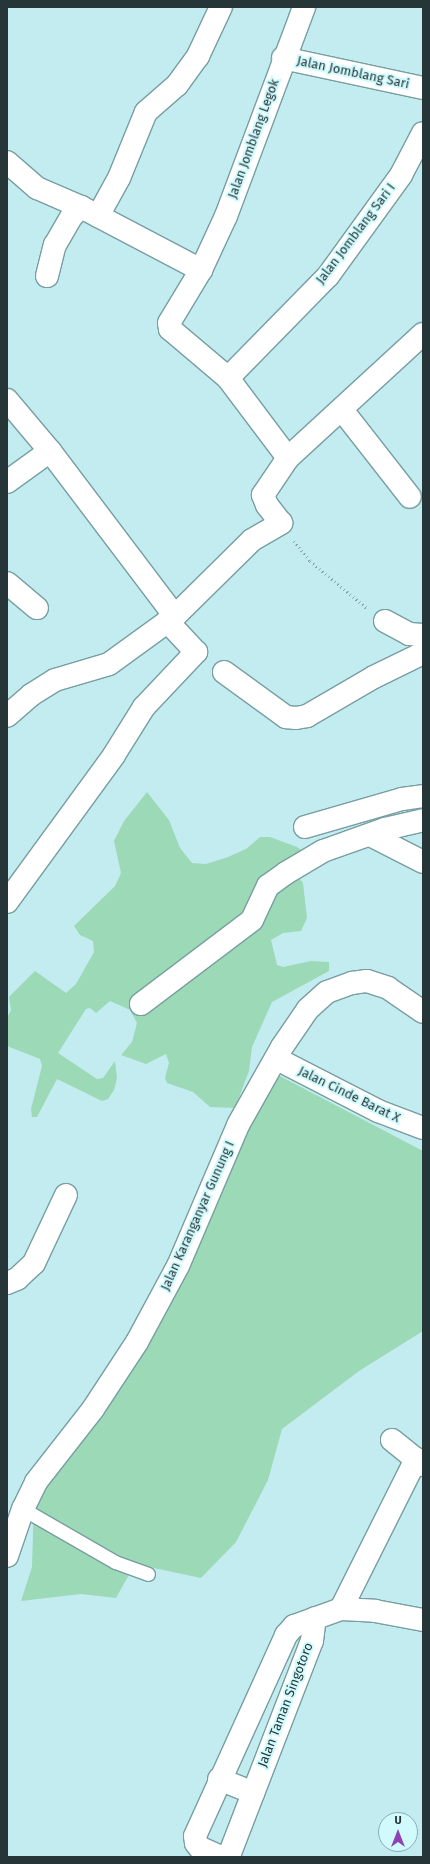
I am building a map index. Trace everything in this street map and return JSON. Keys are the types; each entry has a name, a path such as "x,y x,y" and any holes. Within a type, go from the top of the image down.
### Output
{"street":[{"path":"47,276 55,246 72,216 89,212 119,178 146,112 177,85 198,56 221,7"},
{"name":"Jalan Jomblang Legok","path":"288,458 228,378 169,326 170,320 201,270 226,216 304,7"},
{"name":"Jalan Jomblang Sari","path":"284,58 423,88"},
{"name":"Jalan Jomblang Sari I","path":"228,378 328,276 401,175 423,133"},
{"path":"7,162 37,188 89,212 201,270"},
{"path":"7,716 31,695 55,680 109,664 171,619 252,540 280,523 267,505 263,496 288,458 423,334"},
{"path":"7,400 50,451 196,652 144,707 114,755 7,902"},
{"path":"342,410 410,497"},
{"path":"7,482 50,451"},
{"path":"7,583 37,608"},
{"path":"385,621 408,634 423,635"},
{"path":"224,672 286,717 307,716 374,677 423,653"},
{"path":"305,827 402,799 423,796"},
{"path":"142,1004 252,920 268,886 286,873 323,851 370,834 423,820"},
{"path":"370,834 423,862"},
{"name":"Jalan Karanganyar Gunung I","path":"7,1556 15,1505 36,1482 93,1409 137,1342 178,1266 238,1125 277,1059 282,1047 308,1009 326,992 352,982 367,981 388,988 423,1012"},
{"name":"Jalan Cinde Barat X","path":"277,1059 378,1111 423,1128"},
{"path":"12,1281 34,1263 66,1195"},
{"path":"341,1609 419,1462 392,1440"},
{"path":"315,1618 341,1609 375,1611 423,1620"},
{"name":"Jalan Taman Singotoro","path":"315,1618 312,1641 230,1853 222,1857 199,1847 195,1836 219,1779 286,1634 294,1626 315,1618"},
{"path":"219,1779 253,1793"}],"lane":[{"path":"15,1505 115,1562 148,1574"}],"path":[{"path":"280,523 310,561 385,621"}],"green space":[{"path":"147,792 169,820 180,848 192,863 206,864 228,857 246,849 260,837 270,837 297,847 307,854 295,873 303,883 307,918 301,931 283,933 271,940 277,965 283,967 311,961 329,962 329,971 272,1002 252,1047 249,1071 235,1108 210,1107 193,1092 167,1083 165,1078 169,1063 166,1054 146,1064 121,1055 132,1042 137,1023 130,1010 110,1001 96,1013 90,1008 86,1009 58,1053 97,1079 103,1078 115,1061 117,1078 114,1090 108,1099 102,1101 57,1079 37,1117 32,1117 31,1109 42,1066 40,1059 7,1046 7,1018 11,1010 9,997 35,971 66,993 76,984 94,952 93,941 80,935 74,926 115,886 121,873 114,841 124,821"},
{"path":"276,1074 423,1151 423,1331 359,1371 282,1429 268,1480 236,1542 201,1578 135,1564 116,1598 81,1594 21,1601 32,1567 34,1499 217,1197"}]}
